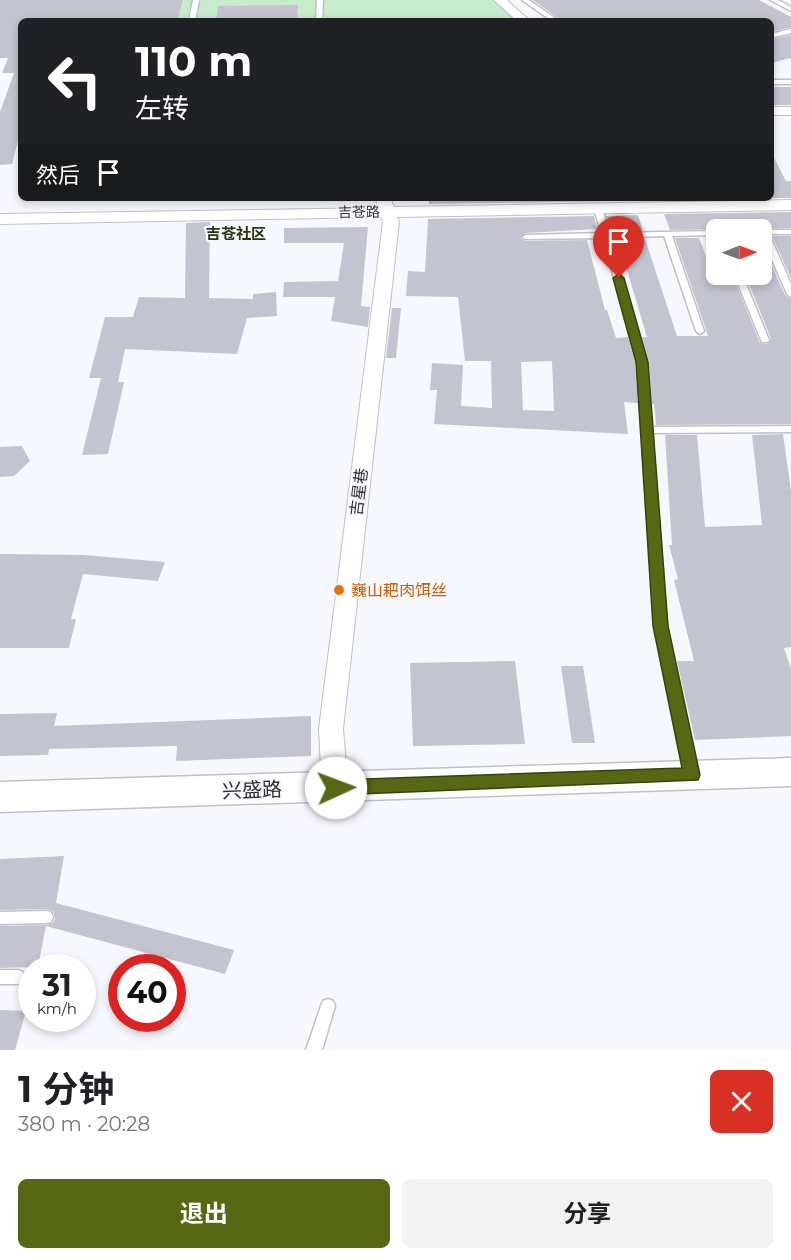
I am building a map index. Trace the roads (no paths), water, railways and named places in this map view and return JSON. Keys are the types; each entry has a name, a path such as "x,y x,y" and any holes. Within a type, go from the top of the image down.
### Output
{"street":[{"path":"500,0 521,18"},
{"path":"774,111 791,111"},
{"name":"吉苍路","path":"774,200 791,200"},
{"name":"吉苍路","path":"0,213 726,201"},
{"name":"吉苍路","path":"596,203 791,205"},
{"name":"吉苍路","path":"0,219 385,205"},
{"name":"吉星巷","path":"336,788 331,729 391,222 385,205"},
{"name":"兴盛路","path":"0,797 791,772"}],"lane":[{"path":"193,18 196,0"},
{"path":"319,18 321,0"},
{"path":"525,0 552,18"},
{"path":"773,0 791,9"},
{"path":"774,35 791,31"},
{"path":"774,82 791,82"},
{"path":"596,203 642,362 661,626 692,775"},
{"path":"772,232 791,232"},
{"path":"526,237 706,233"},
{"path":"667,234 700,332"},
{"path":"772,252 791,294"},
{"path":"742,285 765,340"},
{"path":"648,430 791,429"},
{"path":"0,918 46,917"},
{"path":"0,977 18,977"},
{"path":"314,1050 328,1006"}],"place":[{"name":"巍山耙肉饵丝","path":"339,590"}],"district":[{"name":"吉苍社区","path":"236,233"}]}
